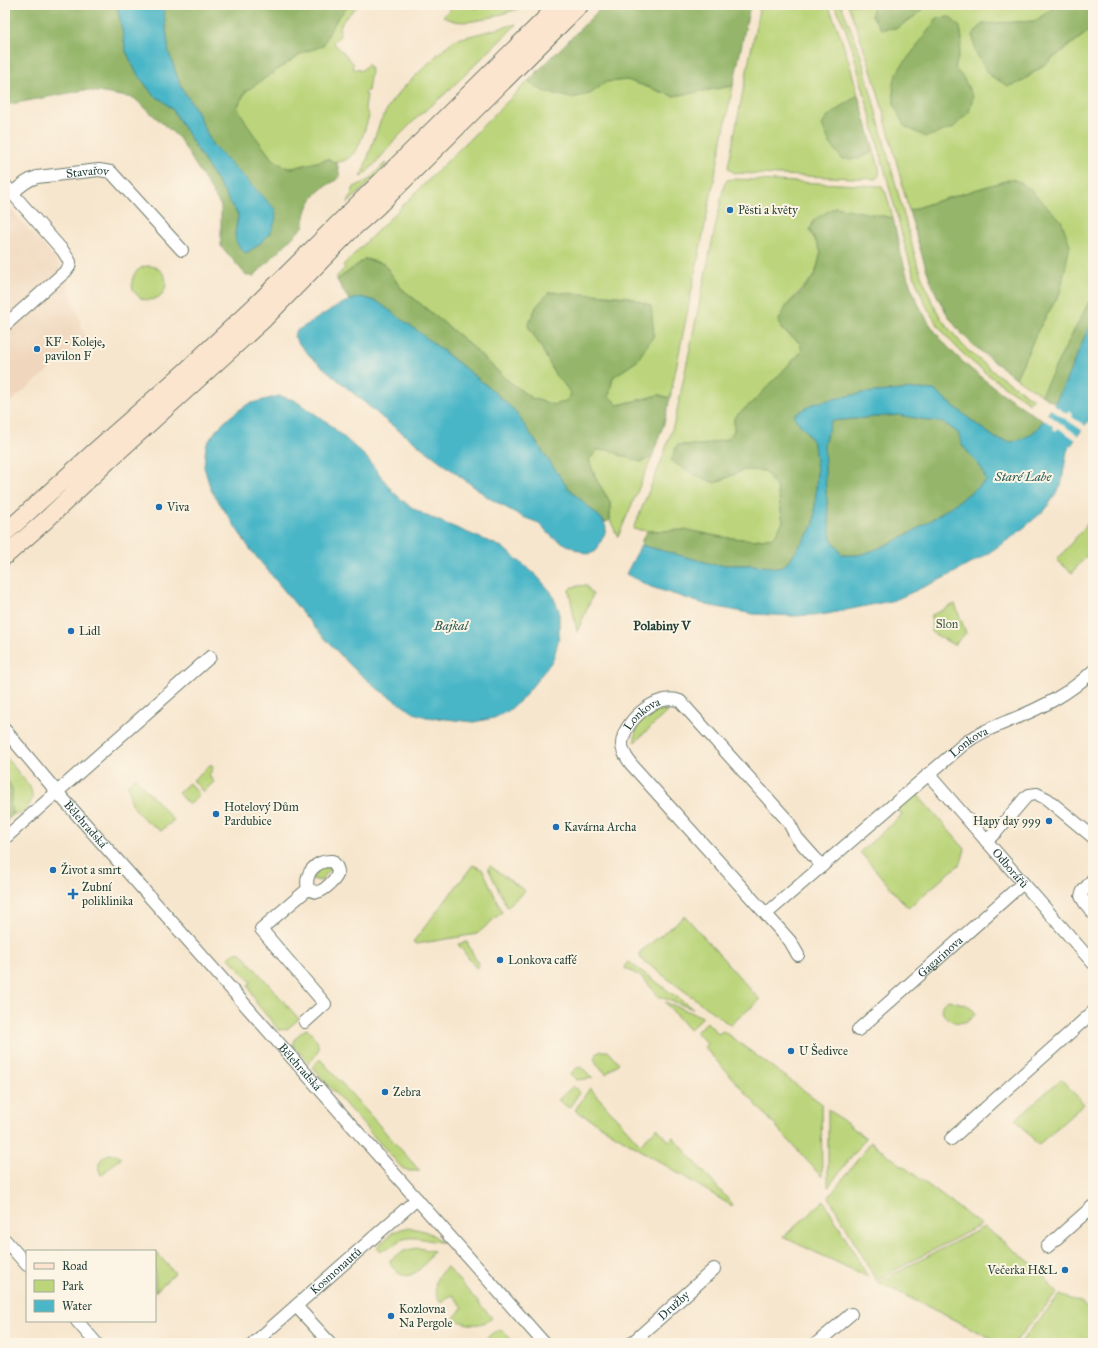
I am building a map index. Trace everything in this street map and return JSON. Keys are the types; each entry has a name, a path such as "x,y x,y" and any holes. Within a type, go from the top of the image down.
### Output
{"main road":[{"path":"5,533 188,369 246,314 560,5"},
{"path":"5,556 262,321 353,228 378,206 580,5"}],"street":[{"name":"Stavařov","path":"5,325 66,271 70,262 63,251 9,189 30,179 99,170 111,172 182,250"},
{"name":"Bělehradská","path":"57,792 210,657"},
{"name":"Lonkova","path":"766,914 973,737 1053,700 1078,684 1093,671"},
{"name":"Lonkova","path":"798,955 790,941 627,759 623,748 624,737 635,718 642,711 664,700 675,699 680,701 788,821 797,838 822,866"},
{"name":"Bělehradská","path":"5,730 57,792 544,1343"},
{"name":"Odborářů","path":"928,774 1093,962"},
{"path":"5,838 57,792"},
{"path":"986,841 997,831 1025,798 1033,794 1047,799 1093,837"},
{"path":"1093,879 1083,891 1081,896 1093,913"},
{"name":"Gagarinova","path":"858,1030 1023,883"},
{"path":"305,1022 325,1004 262,929 308,889"},
{"path":"951,1139 1093,1012"},
{"name":"Kosmonautů","path":"254,1343 417,1199"},
{"path":"1047,1247 1093,1206"},
{"path":"5,1240 26,1264"},
{"name":"Družby","path":"632,1343 714,1269"},
{"path":"296,1306 330,1343"},
{"path":"817,1343 851,1314"},
{"path":"78,1322 96,1343"}],"shaded area":[{"path":"5,203 61,265 86,339 8,404 5,401"}],"green space":[{"path":"5,5 117,5 126,51 136,72 153,95 162,100 172,109 238,215 235,234 246,253 263,241 274,224 238,171 212,144 195,108 181,87 169,53 163,5 350,5 334,24 323,46 304,52 246,91 237,107 252,132 273,160 289,169 328,159 337,163 340,177 324,187 312,199 305,215 304,226 254,276 247,276 221,246 221,206 179,138 134,98 85,90 5,105"},
{"path":"350,5 359,5 342,22 340,27 340,36 333,42 354,64 352,66 355,70 357,68 361,71 368,64 371,70 368,91 366,91 365,94 367,95 365,108 369,116 359,145 351,156 345,160 336,162 326,161 295,168 283,166 267,153 246,124 237,108 246,91 304,52 323,46 334,24"},
{"path":"451,5 477,8 488,5 518,5 518,9 490,18 470,22 460,22 443,16 453,7"},
{"path":"604,5 750,5 733,86 673,96 627,80 606,82 590,94 571,98 543,91 528,81"},
{"path":"760,5 828,5 845,49 858,95 827,117 858,159 874,151 879,170 876,179 735,173 728,167"},
{"path":"834,5 841,5 859,49 918,267 932,302 942,320 966,349 998,375 1033,399 1030,403 1005,387 970,360 949,340 931,315 911,267 853,51 845,27"},
{"path":"848,5 873,5 872,16 917,15 926,5 1057,5 1035,21 982,24 1020,83 1093,28 1093,294 1041,395 1016,378 1038,330 1060,293 1012,179 909,211 882,107 858,30","holes":["960,27 962,40 955,69 963,77 900,68 915,49"]},
{"path":"873,5 926,5 917,15 897,28 881,29 872,16"},
{"path":"1057,5 1093,5 1093,28 1019,83 1008,86 991,76 975,51 973,35 982,24 1035,21"},
{"path":"950,17 960,27 962,40 955,69 963,77 973,97 969,112 953,128 926,137 904,126 894,104 893,83 900,68 937,18"},
{"path":"516,24 446,93 421,114 361,177 380,122 392,101 404,87 454,40"},
{"path":"627,80 673,96 733,86 670,398 659,395 618,405 609,396 613,377 637,361 651,306 629,297 596,294 528,326 556,376 571,394 566,401 554,405 531,398 506,379 468,343 401,288 384,264 365,259 337,280 337,276 345,268 343,265 528,81 543,91 590,94 606,82"},
{"path":"858,95 874,151 858,159 842,159 830,143 822,125 827,117"},
{"path":"385,163 387,163 377,176 348,203 354,187 369,180"},
{"path":"733,179 881,186 886,193 893,218 835,207 810,230 821,252 815,275 787,305 781,329 799,342 802,351 756,399 734,418 734,431 727,439 704,445 677,445 715,483 744,470 765,471 777,488 783,522 774,537 754,540 721,537 688,530 648,531 633,529 661,462 675,420 724,185 727,180"},
{"path":"1012,179 1024,184 1061,220 1070,245 1060,293 1038,330 1016,378 971,343 949,317 935,292 930,279 909,211"},
{"path":"835,207 893,218 904,266 912,289 916,300 933,329 960,360 992,386 1043,421 1034,432 1024,438 1012,442 997,439 934,390 916,389 862,393 796,420 807,432 814,444 817,470 814,525 789,561 780,568 752,565 716,565 641,545 643,537 648,531 688,530 721,537 754,540 774,537 783,522 777,488 765,471 744,470 715,483 691,473 671,461 677,445 703,445 727,439 734,431 734,418 756,399 802,351 799,342 781,329 779,320 787,305 801,292 815,275 821,252 810,230 814,220"},
{"path":"365,259 384,264 401,288 468,343 506,379 531,398 554,405 566,401 571,394 556,376 528,326 536,307 549,292 629,297 651,306 654,335 637,361 613,377 609,396 618,405 659,395 670,398 664,423 652,457 641,462 622,456 610,450 597,450 589,460 596,479 610,502 610,520 604,523 602,519 567,487 514,410 491,389 445,352 378,302 361,297 349,300 337,280"},
{"path":"152,266 161,271 165,276 165,290 161,295 156,299 146,300 142,299 133,290 132,280 133,276 142,267"},
{"path":"1093,294 1093,322 1088,329 1055,403 1041,395"},
{"path":"961,373 936,386 946,376"},
{"path":"898,415 944,423 959,433 962,445 982,469 986,481 912,532 880,548 863,554 842,555 831,538 826,492 824,444 831,421"},
{"path":"597,450 610,450 622,456 641,462 652,457 618,537 610,520 610,502 596,479 589,460"},
{"path":"1093,517 1093,548 1072,573 1057,560"},
{"path":"586,585 593,595 577,632 569,590 572,587"},
{"name":"Slon","path":"955,604 966,633 954,645 931,632 932,622 930,616"},
{"path":"660,710 668,711 635,742 636,730 644,717"},
{"path":"5,756 30,787 32,795 31,802 21,814 14,814 10,804 11,791 9,784 5,779"},
{"path":"211,764 213,768 209,775 214,782 203,792 193,780"},
{"path":"135,778 174,820 161,831 142,817 134,807 129,793 128,784"},
{"path":"5,779 12,787 10,804 14,814 5,822"},
{"path":"189,783 199,794 189,805 178,793"},
{"path":"915,792 965,849 961,863 908,908 860,852 902,815 897,808"},
{"path":"473,865 483,870 502,912 477,934 416,944 413,942"},
{"path":"490,866 525,891 507,907 488,868"},
{"path":"321,867 332,867 321,881 312,879"},
{"path":"685,916 760,1000 730,1025 640,958 639,954 641,951"},
{"path":"467,942 478,964 478,967 476,968 458,944"},
{"path":"235,952 240,952 242,954 299,1019 287,1029 279,1030 257,1004 248,985 251,982 229,958"},
{"path":"628,962 693,1009 658,996 643,978 625,968 625,965"},
{"path":"949,1000 967,1005 975,1012 975,1014 968,1020 961,1023 948,1019 943,1014 942,1009 943,1004"},
{"path":"665,1002 703,1017 689,1030"},
{"path":"707,1022 718,1034 723,1031 821,1103 821,1176 704,1047 707,1044 696,1032"},
{"path":"307,1028 317,1041 318,1045 317,1053 309,1063 293,1046 294,1040"},
{"path":"608,1051 619,1063 606,1074 594,1058 597,1053"},
{"path":"320,1059 420,1171 409,1171 402,1168 312,1067"},
{"path":"581,1067 593,1078 577,1080 570,1074 577,1068"},
{"path":"1061,1079 1084,1104 1038,1145 1016,1119"},
{"path":"573,1086 580,1092 569,1108 558,1100"},
{"path":"590,1088 640,1144 657,1128 669,1141 673,1137 733,1205 732,1206 575,1110"},
{"path":"828,1109 866,1138 828,1187"},
{"path":"871,1142 981,1225 876,1280 829,1197"},
{"path":"109,1154 117,1154 121,1158 101,1175 99,1172 99,1163"},
{"path":"824,1201 868,1277 783,1237"},
{"path":"984,1227 1040,1270 1050,1286 1057,1293 1014,1343 1001,1343 878,1282"},
{"path":"405,1228 425,1231 442,1242 409,1238 401,1240 390,1248 379,1250 377,1247 393,1232"},
{"path":"419,1248 433,1251 418,1271 407,1276 396,1271 390,1260 404,1251"},
{"path":"156,1252 175,1273 156,1291"},
{"path":"447,1267 492,1318 483,1323 468,1324 454,1318 463,1307 452,1295 440,1302 437,1297 435,1287 439,1275"},
{"path":"1060,1295 1081,1303 1093,1314 1093,1342 1020,1343"},
{"path":"501,1329 515,1343 482,1343 491,1334"}],"water":[{"path":"117,5 163,5 169,53 181,87 195,108 212,144 275,209 275,223 272,229 264,240 246,253 241,249 236,241 235,232 238,215 172,109 162,100 153,95 136,72 126,51"},
{"path":"361,297 378,302 419,332 491,389 514,410 567,487 602,519 606,527 605,533 596,551 587,554 575,549 552,537 539,523 523,517 489,498 385,420 312,358 299,344 294,336 296,331 335,307"},
{"name":"Staré Labe","path":"1093,322 1093,414 1067,451 1061,486 1046,509 1015,535 984,556 950,575 895,600 827,614 795,616 753,614 707,605 651,587 626,574 641,545 716,565 752,565 780,568 789,561 814,525 817,470 814,445 807,432 796,420 794,415 815,403 862,393 916,389 934,390 997,439 1012,442 1024,438 1034,432 1043,421 1055,403 1065,383 1088,329","holes":["898,415 944,423 958,433 962,445 982,469 986,481 912,532 880,548 863,554 842,555 831,538 826,492 824,444 831,421"]},
{"name":"Bajkal","path":"279,396 294,400 327,422 367,458 393,492 408,505 425,515 502,547 536,575 551,592 559,610 559,638 553,660 522,699 508,711 494,718 474,722 426,717 414,713 378,689 352,667 315,628 250,549 211,490 204,467 206,445 217,429 231,416 248,404"}],"pier":[{"path":"1052,404 1067,414 1069,411 1073,414 1072,417 1086,426 1083,431 1049,408"},
{"path":"1046,413 1079,436 1076,440 1058,428 1056,431 1052,428 1053,426 1042,418"}],"place":[{"name":"Pěsti a květy","path":"730,210"},
{"name":"KF - Koleje, pavilon F","path":"37,349"},
{"name":"Viva","path":"159,507"},
{"name":"Lidl","path":"71,631"},
{"name":"Hotelový Dům Pardubice","path":"216,814"},
{"name":"Hapy day 999","path":"1049,821"},
{"name":"Kavárna Archa","path":"556,827"},
{"name":"Život a smrt","path":"53,870"},
{"name":"Zubní poliklinika","path":"73,894"},
{"name":"Lonkova caffé","path":"500,960"},
{"name":"U Šedivce","path":"791,1051"},
{"name":"Zebra","path":"385,1092"},
{"name":"Večerka H&L","path":"1065,1270"},
{"name":"Kozlovna Na Pergole","path":"391,1316"}],"district":[{"name":"Polabiny V","path":"662,626"}]}
